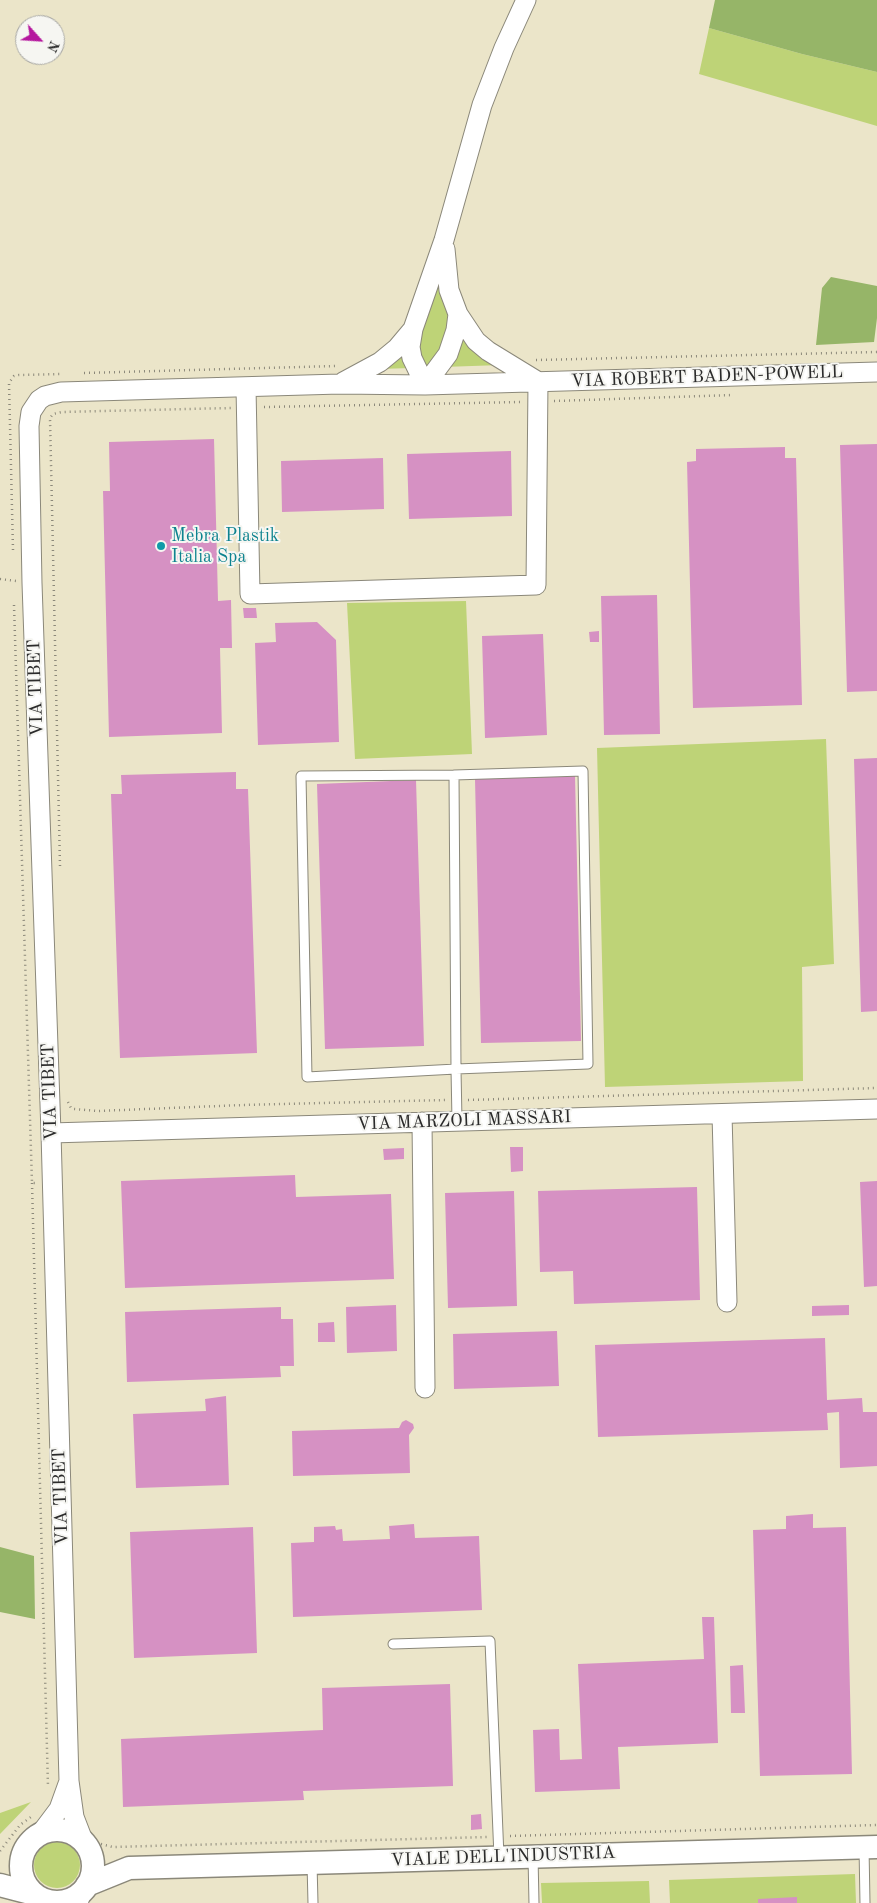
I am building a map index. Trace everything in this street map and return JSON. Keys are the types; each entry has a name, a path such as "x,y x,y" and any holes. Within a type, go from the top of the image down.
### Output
{"street":[{"path":"458,314 456,330 448,354 425,385 412,358 410,347 413,329 444,240 482,104 504,48 526,0"},
{"path":"246,387 250,594 536,585 538,382 488,351 476,341 458,314 449,290 444,240"},
{"path":"340,384 380,362 397,348 413,329"},
{"name":"VIA ROBERT BADEN-POWELL","path":"35,406 45,396 61,392 340,384 425,385 877,372"},
{"name":"VIA TIBET","path":"35,406 31,412 29,426 30,475 69,1780 74,1817 90,1844"},
{"name":"VIA MARZOLI MASSARI","path":"51,1133 877,1109"},
{"path":"722,1114 726,1302"},
{"path":"422,1122 425,1388"},
{"name":"VIA TIBET","path":"39,1824 59,1809 69,1780"},
{"path":"0,1870 24,1850 39,1824 52,1830 64,1830 90,1844 91,1878 82,1893 76,1896 64,1901 53,1902 0,1885"},
{"name":"VIALE DELL'INDUSTRIA","path":"90,1844 129,1868"},
{"name":"VIALE DELL'INDUSTRIA","path":"82,1893 129,1868 312,1863 499,1847 533,1856 871,1847"},
{"path":"24,1850 21,1872 25,1883 40,1898"}],"lane":[{"path":"583,771 588,1064 306,1077 301,776 454,775 583,771"},
{"path":"454,775 457,1121"},
{"path":"392,1644 490,1641 499,1847"},
{"path":"865,1903 871,1847"},
{"path":"533,1856 534,1903"},
{"path":"312,1863 313,1903"}],"path":[{"path":"60,870 50,418 53,414 62,412 539,402 734,395"},
{"path":"68,1095 68,1103 71,1108 98,1111 243,1105 877,1088"},
{"path":"32,1184 48,1793"},
{"path":"0,1851 20,1825 39,1824"},
{"path":"90,1844 113,1847 499,1847 877,1825"}],"green space":[{"path":"715,0 877,0 877,72 802,54 709,28"},
{"path":"709,28 802,54 877,72 877,126 699,74"},
{"path":"437,277 451,311 448,339 428,366 425,365 416,350"},
{"path":"831,277 877,286 877,318 874,342 816,345 822,288"},
{"path":"459,335 501,365 443,367"},
{"path":"406,345 411,368 378,369"},
{"path":"466,601 472,754 355,759 347,603"},
{"path":"826,739 834,964 802,967 803,1081 605,1087 597,748"},
{"path":"0,1547 34,1556 35,1619 0,1612"},
{"path":"31,1802 0,1834 0,1813"},
{"path":"57,1842 70,1846 76,1852 80,1865 76,1878 70,1884 57,1888 44,1884 38,1878 34,1865 38,1852 44,1846"},
{"path":"855,1874 856,1903 670,1903 669,1880"},
{"path":"649,1881 650,1903 542,1903 541,1883"}],"building":[{"name":"Mebra Plastik Italia Spa","path":"214,439 218,601 231,600 232,648 220,648 222,733 109,737 103,491 110,491 109,442"},
{"path":"877,444 877,691 847,692 840,445"},
{"path":"785,447 785,458 796,458 802,705 693,708 687,462 696,461 696,449"},
{"path":"511,451 512,516 409,519 407,454"},
{"path":"383,458 384,509 282,512 281,461"},
{"path":"657,595 660,734 604,735 601,596"},
{"path":"243,608 256,608 257,618 244,618"},
{"path":"317,622 336,640 339,742 258,745 255,643 276,642 275,623"},
{"path":"599,631 599,642 590,642 589,632"},
{"path":"543,634 547,735 485,738 482,636"},
{"path":"877,758 877,1011 861,1012 854,759"},
{"path":"236,772 236,789 248,789 257,1053 120,1058 111,794 122,794 121,775"},
{"path":"575,776 581,1041 481,1043 475,779"},
{"path":"416,780 424,1046 325,1049 317,784"},
{"path":"510,1147 523,1147 523,1171 511,1172"},
{"path":"404,1148 404,1159 384,1160 383,1149"},
{"path":"295,1175 296,1197 391,1194 394,1279 125,1288 121,1181"},
{"path":"877,1181 877,1286 864,1287 860,1182"},
{"path":"697,1187 700,1300 574,1304 573,1271 540,1272 538,1191"},
{"path":"514,1191 517,1306 448,1308 445,1193"},
{"path":"396,1305 397,1351 347,1353 346,1307"},
{"path":"849,1305 849,1315 812,1316 812,1306"},
{"path":"281,1307 281,1319 293,1319 294,1366 280,1366 281,1377 127,1382 125,1312"},
{"path":"334,1322 335,1342 318,1342 318,1323"},
{"path":"557,1331 559,1386 454,1389 453,1334"},
{"path":"825,1338 827,1400 862,1398 863,1412 877,1412 877,1466 840,1468 839,1412 827,1413 828,1430 598,1437 595,1345"},
{"path":"226,1396 229,1485 136,1488 133,1414 206,1411 205,1399"},
{"path":"406,1420 413,1424 414,1428 409,1435 410,1473 293,1476 292,1431 399,1428 402,1422"},
{"path":"813,1514 813,1528 846,1527 852,1774 760,1776 753,1530 786,1529 786,1516"},
{"path":"414,1524 415,1538 479,1536 482,1610 293,1617 291,1543 314,1542 314,1527 335,1526 336,1530 342,1529 343,1541 390,1539 389,1526"},
{"path":"253,1527 257,1653 134,1658 130,1532"},
{"path":"702,1617 714,1617 718,1743 618,1747 620,1789 535,1792 533,1730 559,1729 560,1760 582,1759 578,1664 704,1659"},
{"path":"743,1665 745,1713 731,1713 730,1666"},
{"path":"450,1684 453,1786 303,1791 304,1800 123,1807 121,1739 323,1730 322,1688"},
{"path":"481,1814 482,1829 471,1830 471,1815"},
{"path":"797,1897 797,1903 758,1903 758,1899"}],"place":[{"name":"Mebra Plastik Italia Spa","path":"161,546"}]}
